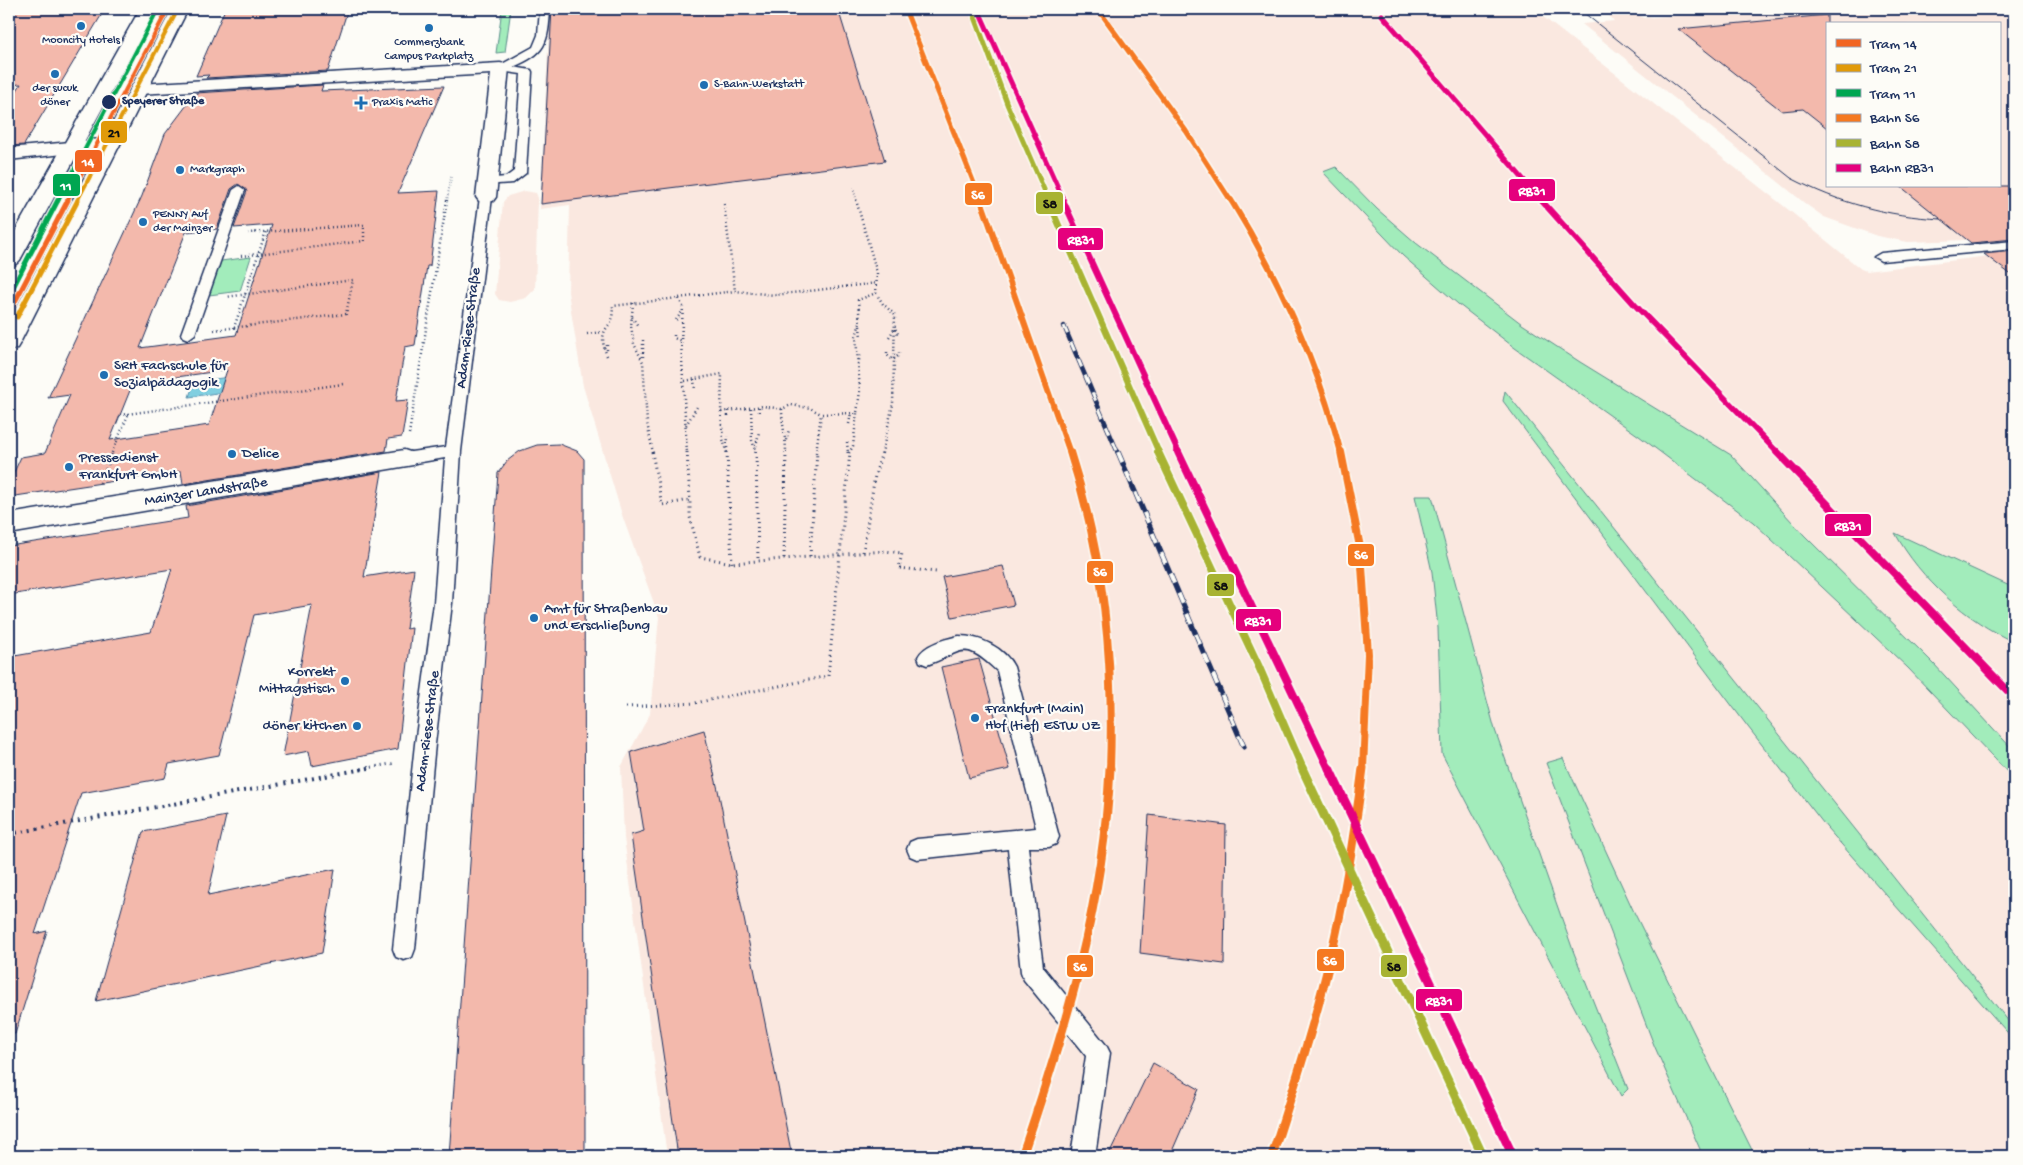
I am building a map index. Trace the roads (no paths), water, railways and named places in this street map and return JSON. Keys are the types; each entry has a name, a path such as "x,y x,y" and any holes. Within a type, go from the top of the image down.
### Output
{"main road":[{"path":"9,260 148,9"},
{"path":"9,343 180,9"},
{"path":"139,89 500,68"},
{"name":"Adam-Riese-Straße","path":"486,189 500,68"},
{"path":"9,154 111,144"},
{"name":"Mainzer Landstraße","path":"9,524 404,459"}],"lane":[{"path":"500,68 533,54 544,40 545,9"},
{"path":"486,189 510,180 520,173 528,72 500,68"},
{"name":"Adam-Riese-Straße","path":"404,949 424,758 444,602 454,450 486,189"},
{"path":"188,334 239,190"},
{"path":"1881,257 2014,245"},
{"path":"404,459 454,450"},
{"path":"917,849 1017,838 1049,837 1005,667 988,650 962,641 943,647 927,657"},
{"path":"1017,838 1032,972 1098,1053 1083,1156"}],"water":[{"path":"340,361 336,376 189,397 194,382"}],"tram line":[{"name":"11","path":"9,295 158,9"},
{"name":"14","path":"9,313 168,9"},
{"path":"1579,9 1791,178 1827,195 1864,207 1902,215 1941,219"},
{"name":"21","path":"17,317 176,13"}],"railway":[{"path":"1064,326 1118,453"},
{"path":"1118,452 1244,747"}],"rail line":[{"name":"S6","path":"905,9 997,243 1078,478 1099,563 1109,640 1112,716 1109,790 1100,864 1087,938 1069,1011 1022,1156"},
{"name":"S8","path":"972,9 1007,104 1133,398 1259,667 1318,804 1483,1156"},
{"name":"S6","path":"1098,9 1214,173 1264,259 1287,304 1307,350 1341,451 1361,552 1368,654 1365,754 1352,855 1331,956 1304,1056 1272,1156"},
{"name":"RB31","path":"980,13 1129,348 1513,1156"},
{"name":"RB31","path":"1382,15 1545,205 1635,305 2008,691"}],"place":[{"name":"Mooncity Hotels","path":"81,26"},
{"name":"Commerzbank Campus Parkplatz","path":"429,28"},
{"name":"der sucuk döner","path":"55,74"},
{"name":"S-Bahn-Werkstatt","path":"704,85"},
{"name":"Speyerer Straße","path":"109,102"},
{"name":"Praxis Matic","path":"361,103"},
{"name":"Markgraph","path":"180,170"},
{"name":"PENNY Auf der Mainzer","path":"143,222"},
{"name":"SRH Fachschule für Sozialpädagogik","path":"104,375"},
{"name":"Delice","path":"232,454"},
{"name":"Pressedienst Frankfurt GmbH","path":"69,467"},
{"name":"Amt für Straßenbau und Erschließung","path":"534,618"},
{"name":"Korrekt Mittagstisch","path":"345,681"},
{"name":"Frankfurt (Main) Hbf (tief) ESTW UZ","path":"975,718"},
{"name":"döner kitchen","path":"357,726"}]}
